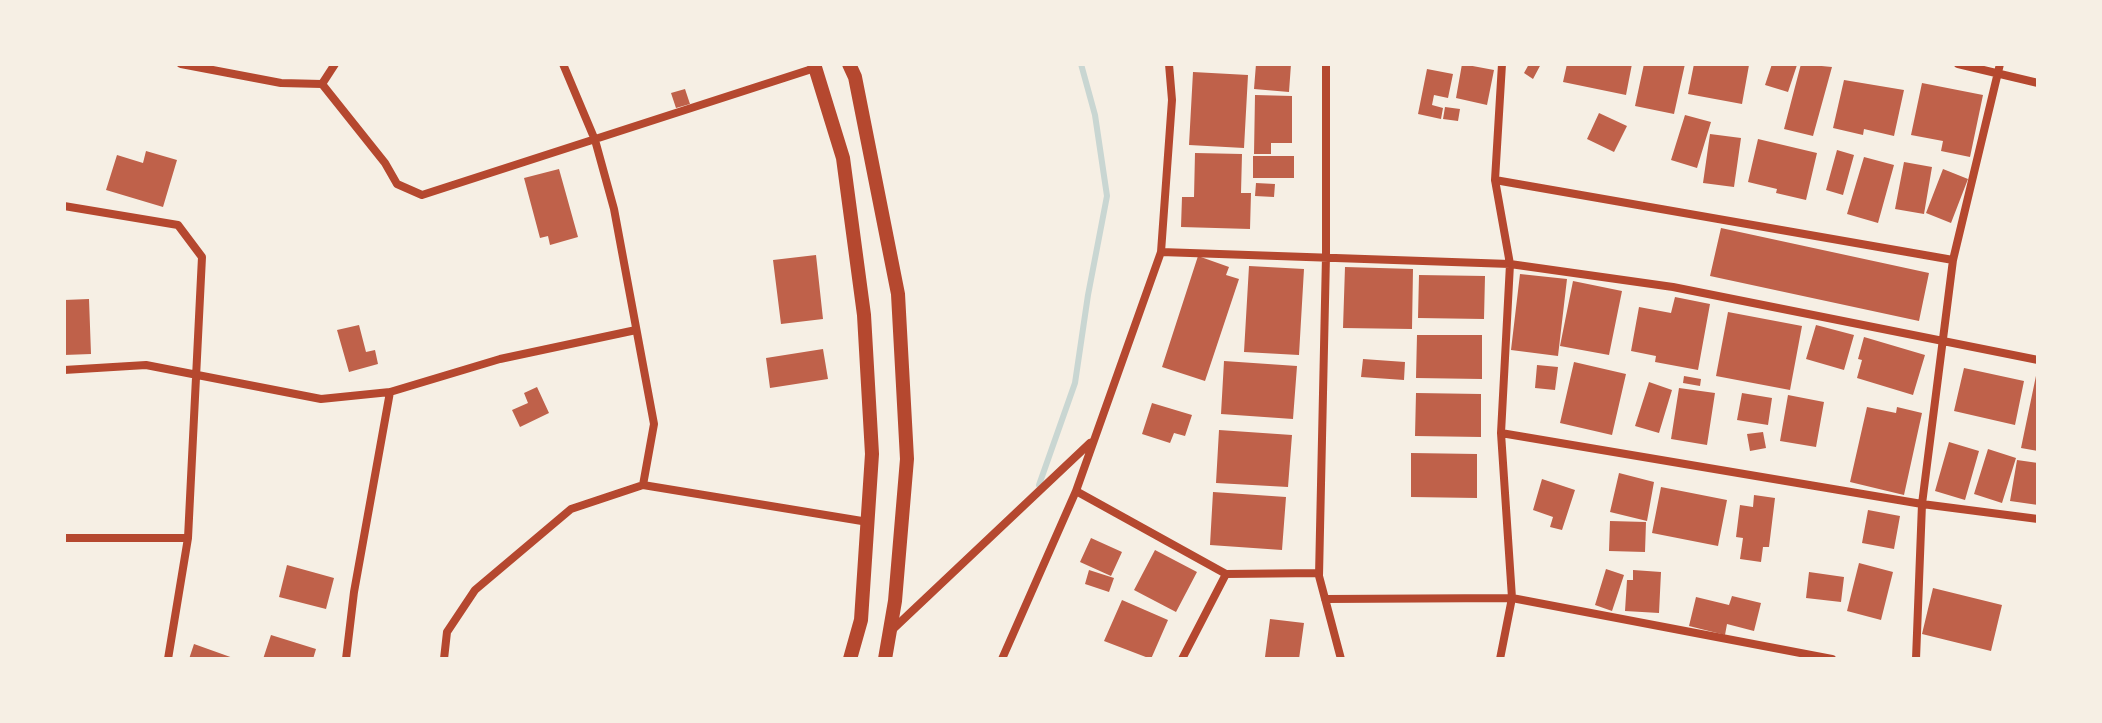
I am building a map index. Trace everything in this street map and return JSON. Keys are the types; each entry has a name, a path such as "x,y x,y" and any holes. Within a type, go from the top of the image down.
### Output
{"main road":[{"path":"849,64 855,77 898,294 907,459 895,601 885,659"},
{"path":"814,66 843,158 864,315 872,454 861,620 850,659"}],"street":[{"path":"181,64 281,83 322,84"},
{"path":"322,84 335,64"},
{"path":"563,64 595,140 614,209 654,424 643,485"},
{"path":"1002,659 1076,491 1161,252 1172,100 1169,64"},
{"path":"1326,64 1326,256 1319,573 1341,659"},
{"path":"1500,659 1512,598 1501,433 1510,264 1495,180 1502,64"},
{"path":"1958,64 1999,69 2038,83"},
{"path":"322,84 385,163 397,184 422,195 814,66"},
{"path":"1916,659 1922,504 1953,260 1999,69"},
{"path":"1495,180 1953,260"},
{"path":"64,206 178,225 202,257 188,538 168,659"},
{"path":"1161,252 1510,264 1673,287 2038,360"},
{"path":"64,370 146,365 321,399 390,392 500,359 636,330"},
{"path":"346,659 354,592 390,392"},
{"path":"1501,433 1922,504 2038,519"},
{"path":"890,632 1094,440"},
{"path":"444,659 447,632 475,590 571,509 643,485 868,522"},
{"path":"1076,491 1226,574 1319,573"},
{"path":"64,538 188,538"},
{"path":"1182,659 1226,574"},
{"path":"1325,599 1512,598 1832,659"}],"building":[{"path":"1256,64 1291,64 1289,92 1254,89"},
{"path":"1462,64 1494,70 1487,105 1456,98"},
{"path":"1529,64 1541,64 1533,79 1524,73"},
{"path":"1567,64 1632,64 1626,95 1563,82"},
{"path":"1644,64 1685,64 1674,114 1635,106"},
{"path":"1694,64 1749,65 1742,104 1688,94"},
{"path":"1772,64 1797,65 1788,92 1765,85"},
{"path":"1801,64 1832,67 1813,136 1784,129"},
{"path":"1427,69 1453,74 1448,98 1434,95 1432,105 1443,108 1441,119 1418,114"},
{"path":"1193,72 1248,75 1244,148 1189,145"},
{"path":"1844,80 1904,90 1894,136 1864,129 1863,135 1833,128"},
{"path":"1922,83 1983,95 1970,157 1941,151 1943,141 1911,135"},
{"path":"685,89 690,104 676,108 671,93"},
{"path":"1255,95 1292,96 1292,143 1271,143 1271,154 1254,154"},
{"path":"1445,107 1460,109 1458,121 1443,119"},
{"path":"1599,113 1627,126 1614,152 1587,139"},
{"path":"1685,115 1711,122 1697,168 1671,160"},
{"path":"1710,134 1741,138 1734,187 1703,183"},
{"path":"1758,139 1817,153 1806,200 1748,182"},
{"path":"1837,150 1854,155 1843,195 1826,190"},
{"path":"146,151 177,160 163,207 106,190 117,155 143,163"},
{"path":"1195,153 1242,154 1241,193 1251,193 1250,229 1181,227 1182,197 1194,197"},
{"path":"1253,156 1294,156 1294,178 1253,178"},
{"path":"1864,157 1894,165 1878,223 1847,214"},
{"path":"1904,162 1932,167 1924,214 1895,209"},
{"path":"559,169 578,237 550,245 548,236 540,238 524,178"},
{"path":"1943,169 1968,179 1951,223 1926,213"},
{"path":"1256,183 1275,184 1274,197 1255,196"},
{"path":"1721,228 1929,273 1919,321 1710,276"},
{"path":"816,255 823,319 781,324 773,260"},
{"path":"1198,256 1229,267 1226,275 1239,279 1205,381 1162,367"},
{"path":"1249,266 1304,269 1299,355 1244,352"},
{"path":"1345,267 1413,269 1412,329 1343,328"},
{"path":"1520,274 1567,279 1558,356 1511,350"},
{"path":"1419,275 1485,276 1484,319 1418,318"},
{"path":"1573,281 1622,291 1609,355 1560,346"},
{"path":"1675,297 1710,304 1698,370 1655,362 1656,356 1631,351 1639,307 1671,313"},
{"path":"89,299 91,354 64,355 64,300"},
{"path":"1728,312 1802,326 1790,390 1716,376"},
{"path":"359,325 366,352 375,350 378,364 349,372 337,330"},
{"path":"1816,325 1854,335 1844,370 1806,359"},
{"path":"1417,335 1482,335 1482,379 1416,378"},
{"path":"1864,337 1925,355 1913,395 1857,378"},
{"path":"823,349 828,379 770,388 766,358"},
{"path":"1363,359 1405,362 1404,380 1361,377"},
{"path":"1224,361 1297,366 1293,419 1221,414"},
{"path":"1574,362 1626,374 1612,435 1560,423"},
{"path":"1537,365 1558,367 1555,390 1535,388"},
{"path":"1964,368 2024,381 2015,425 1954,411"},
{"path":"2038,371 2038,451 2021,448"},
{"path":"1684,376 1701,379 1700,386 1683,383"},
{"path":"1649,382 1672,390 1659,433 1635,426"},
{"path":"537,387 549,413 520,427 512,410 528,403 524,393"},
{"path":"1679,388 1715,393 1707,445 1671,439"},
{"path":"1416,393 1481,394 1481,437 1415,436"},
{"path":"1742,393 1772,398 1768,425 1737,420"},
{"path":"1788,395 1824,402 1816,447 1780,441"},
{"path":"1152,403 1192,415 1185,436 1174,433 1170,443 1142,434"},
{"path":"1867,407 1896,413 1897,407 1922,413 1904,495 1850,482"},
{"path":"1219,430 1292,435 1288,487 1216,483"},
{"path":"1763,432 1766,448 1750,451 1747,434"},
{"path":"1949,442 1979,451 1965,500 1935,491"},
{"path":"1988,449 2016,458 2002,503 1974,494"},
{"path":"1411,453 1477,454 1477,498 1411,497"},
{"path":"2017,460 2038,463 2038,505 2010,501"},
{"path":"1619,473 1654,482 1647,521 1610,512"},
{"path":"1542,479 1575,490 1562,530 1550,527 1553,517 1533,510"},
{"path":"1661,487 1727,500 1718,546 1652,533"},
{"path":"1213,492 1286,497 1282,550 1210,545"},
{"path":"1754,495 1775,498 1769,547 1763,547 1761,562 1740,559 1743,538 1736,537 1740,505 1753,507"},
{"path":"1868,510 1900,516 1894,549 1862,543"},
{"path":"1610,521 1646,522 1645,552 1609,551"},
{"path":"1091,538 1122,552 1111,576 1080,562"},
{"path":"1155,550 1197,572 1176,612 1134,590"},
{"path":"1859,563 1893,572 1881,620 1847,611"},
{"path":"287,565 334,578 326,609 279,597"},
{"path":"1606,569 1624,575 1612,611 1595,605"},
{"path":"1089,570 1114,578 1109,592 1085,584"},
{"path":"1633,570 1661,572 1659,613 1625,611 1627,580 1633,580"},
{"path":"1809,572 1844,577 1841,602 1806,598"},
{"path":"1933,588 2002,605 1991,651 1922,634"},
{"path":"1732,596 1761,603 1754,631 1727,624 1725,635 1689,626 1696,597 1729,605"},
{"path":"1122,600 1168,620 1151,659 1104,641"},
{"path":"1270,619 1304,623 1299,659 1265,657"},
{"path":"271,635 316,649 313,659 263,659"},
{"path":"194,644 236,659 189,659"}],"waterway":[{"path":"1039,485 1075,383 1107,196 1095,115 1081,64"}]}
